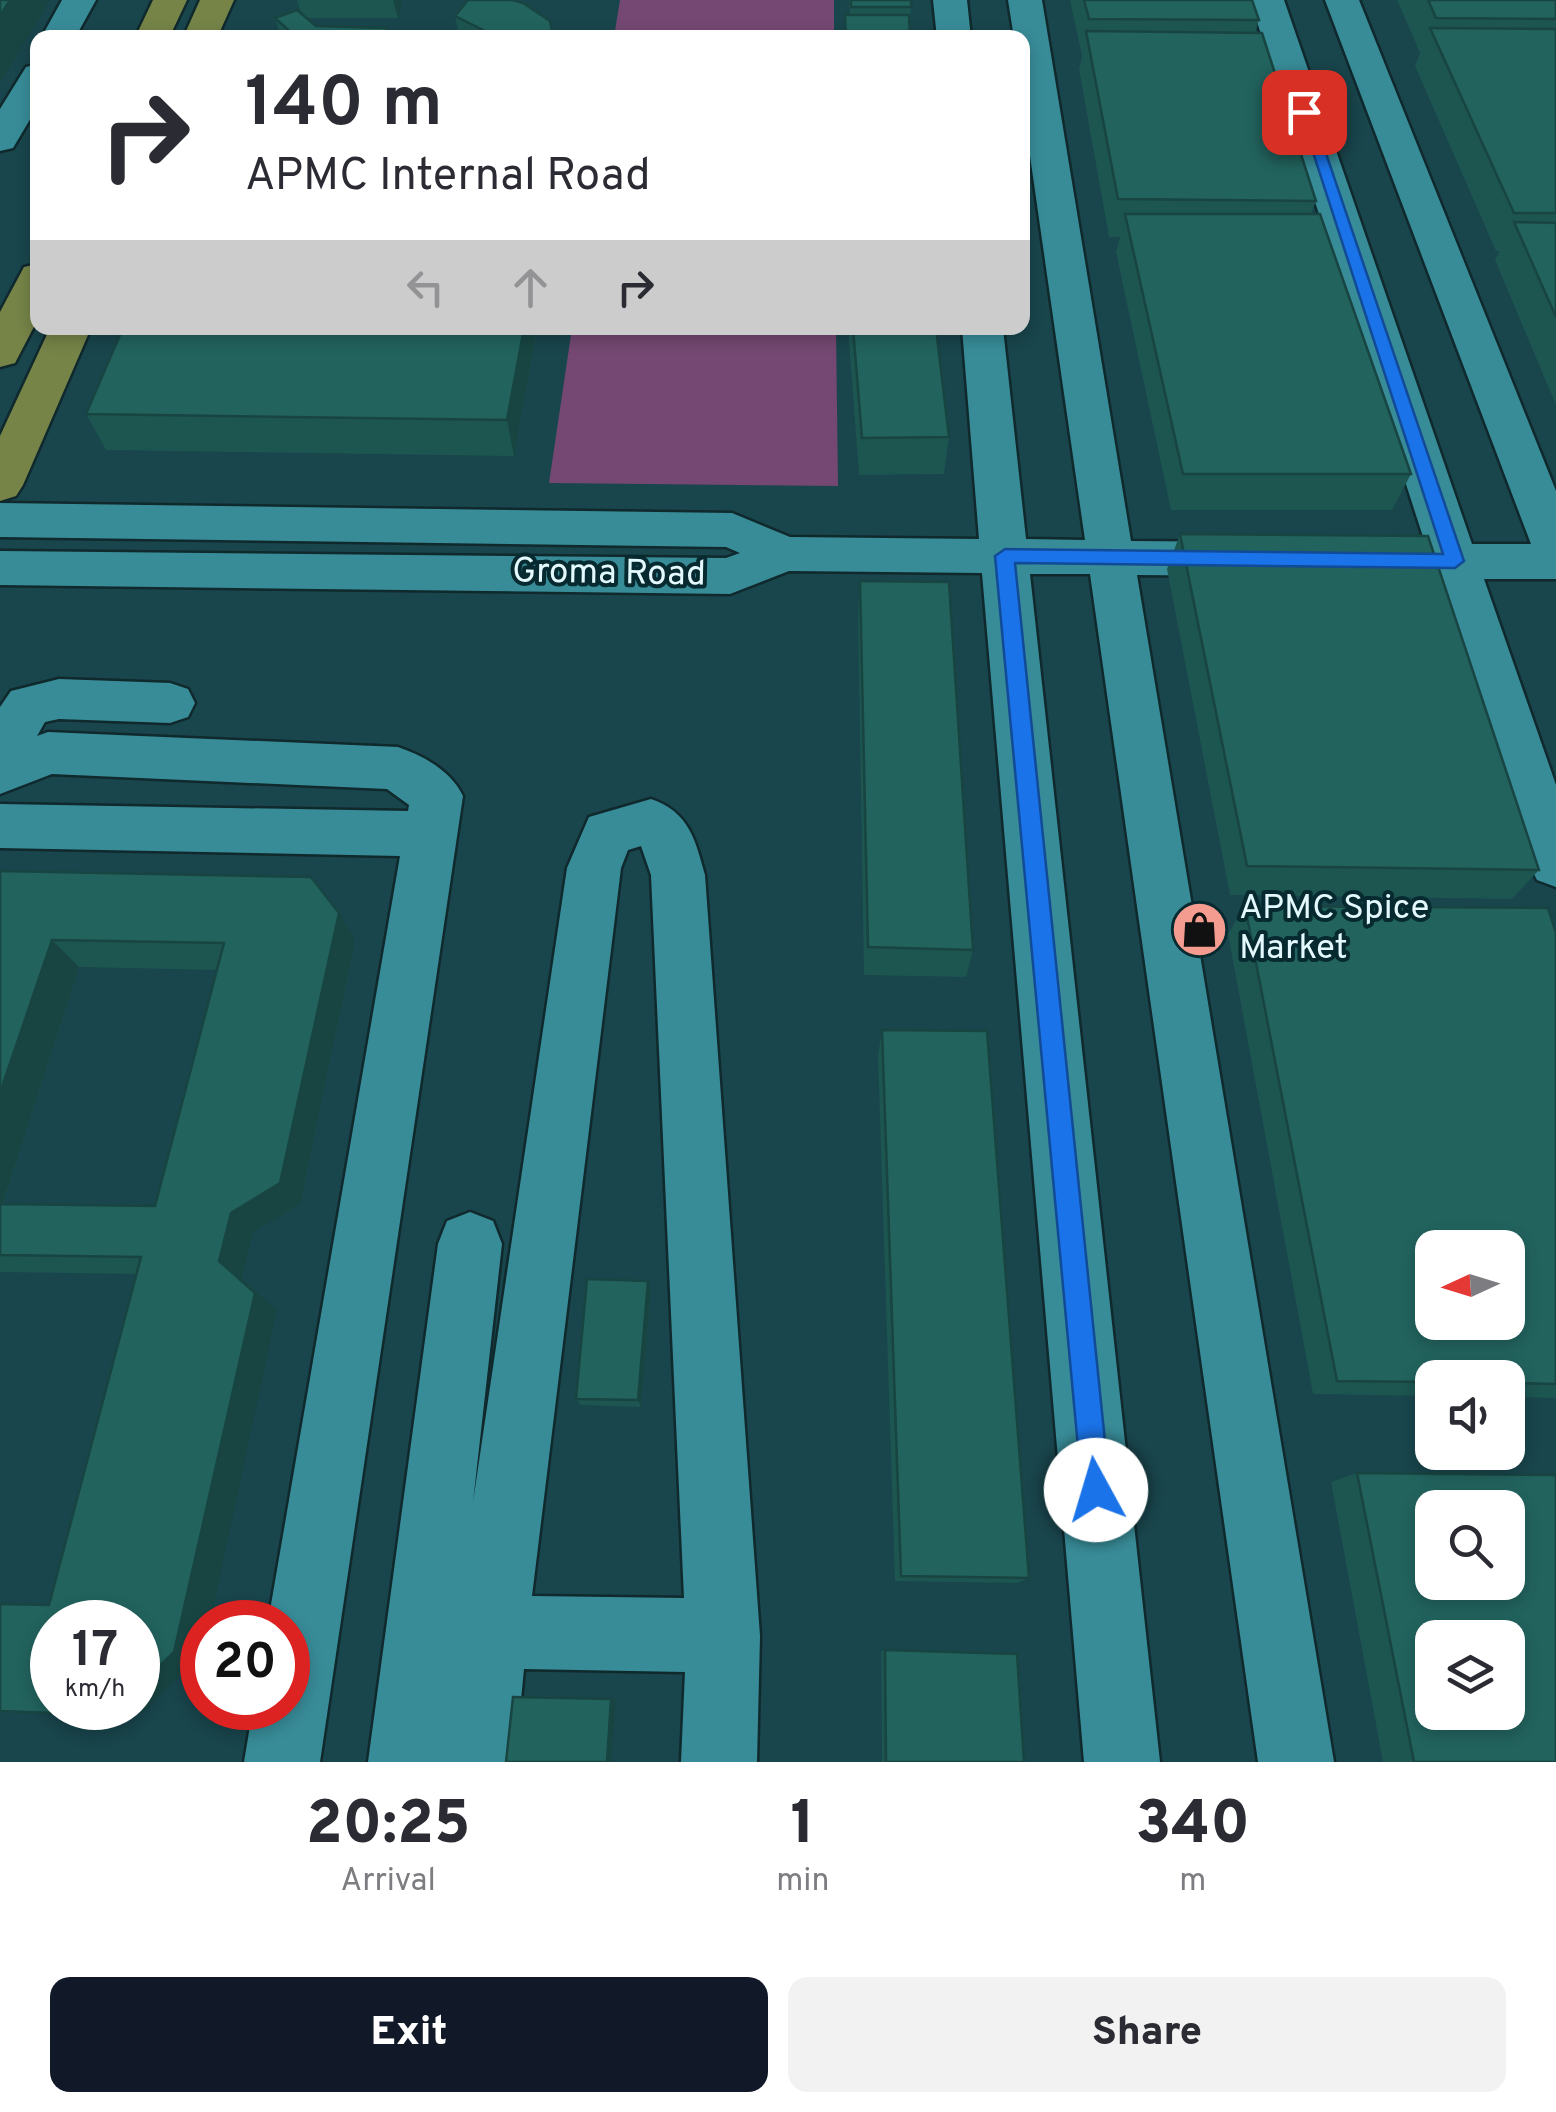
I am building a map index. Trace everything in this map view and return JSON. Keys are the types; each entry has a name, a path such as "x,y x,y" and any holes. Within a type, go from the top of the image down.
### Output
{"main road":[{"path":"156,30 170,0"},
{"path":"204,30 217,0"},
{"path":"0,354 30,292"},
{"path":"0,484 67,335"}],"street":[{"path":"62,30 79,0"},
{"path":"950,0 953,30"},
{"path":"1026,0 1296,1762"},
{"path":"1267,0 1556,864"},
{"path":"1342,0 1556,549"},
{"path":"10,138 30,92"},
{"path":"983,335 1122,1762"},
{"name":"Groma Road","path":"0,520 732,530 784,554"},
{"path":"784,554 1556,562"},
{"name":"Groma Road","path":"0,568 730,576 784,554"},
{"path":"0,770 15,726 29,705 59,698 170,703"},
{"path":"0,770 48,753 398,768 437,796 282,1762"},
{"path":"477,1762 594,868 608,833 650,820 668,838 678,875 723,1636 719,1762"},
{"path":"0,826 431,834"},
{"path":"406,1762 470,1244"},
{"path":"491,1632 723,1636"}],"shaded area":[{"path":"620,0 834,0 834,30 615,30"},
{"path":"571,335 836,335 838,486 549,483"}],"building":[{"path":"0,0 10,0 0,16"},
{"path":"468,0 512,0 550,21 552,30 483,30 455,16"},
{"path":"851,0 911,0 911,7 851,7"},
{"path":"1084,0 1252,0 1259,20 1089,19"},
{"path":"1428,0 1556,0 1556,19 1436,18"},
{"path":"297,10 316,26 387,28 288,30 275,18"},
{"path":"845,15 909,15 910,30 846,30"},
{"path":"1430,28 1556,29 1556,213 1514,213"},
{"path":"1086,31 1262,33 1316,201 1118,199"},
{"path":"1125,214 1320,214 1411,474 1183,474"},
{"path":"1514,222 1556,223 1556,317"},
{"path":"120,335 523,335 507,420 86,414"},
{"path":"854,335 937,335 949,437 862,438"},
{"path":"1180,534 1428,536 1539,870 1247,866"},
{"path":"860,581 949,582 973,950 868,947"},
{"path":"0,871 311,877 339,913 280,1183 231,1213 219,1261 255,1293 186,1600 180,1600 174,1652 160,1666 160,1600 50,1600 141,1257 0,1255 0,1204 155,1206 224,943 52,940 0,1093"},
{"path":"1245,906 1548,908 1556,933 1556,1384 1525,1383 1525,1360 1415,1360 1415,1382 1337,1381"},
{"path":"882,1030 987,1031 1029,1578 901,1576"},
{"path":"587,1279 648,1281 638,1400 576,1399"},
{"path":"1357,1473 1556,1475 1556,1762 1414,1762"},
{"path":"0,1604 30,1605 30,1712 0,1711"},
{"path":"885,1650 1017,1654 1024,1762 886,1762"},
{"path":"513,1697 611,1699 607,1762 506,1762"}],"place":[{"name":"APMC Spice Market","path":"1200,929"}],"route":[{"path":"1096,1490 1005,556 1455,561 1304,112"}]}
